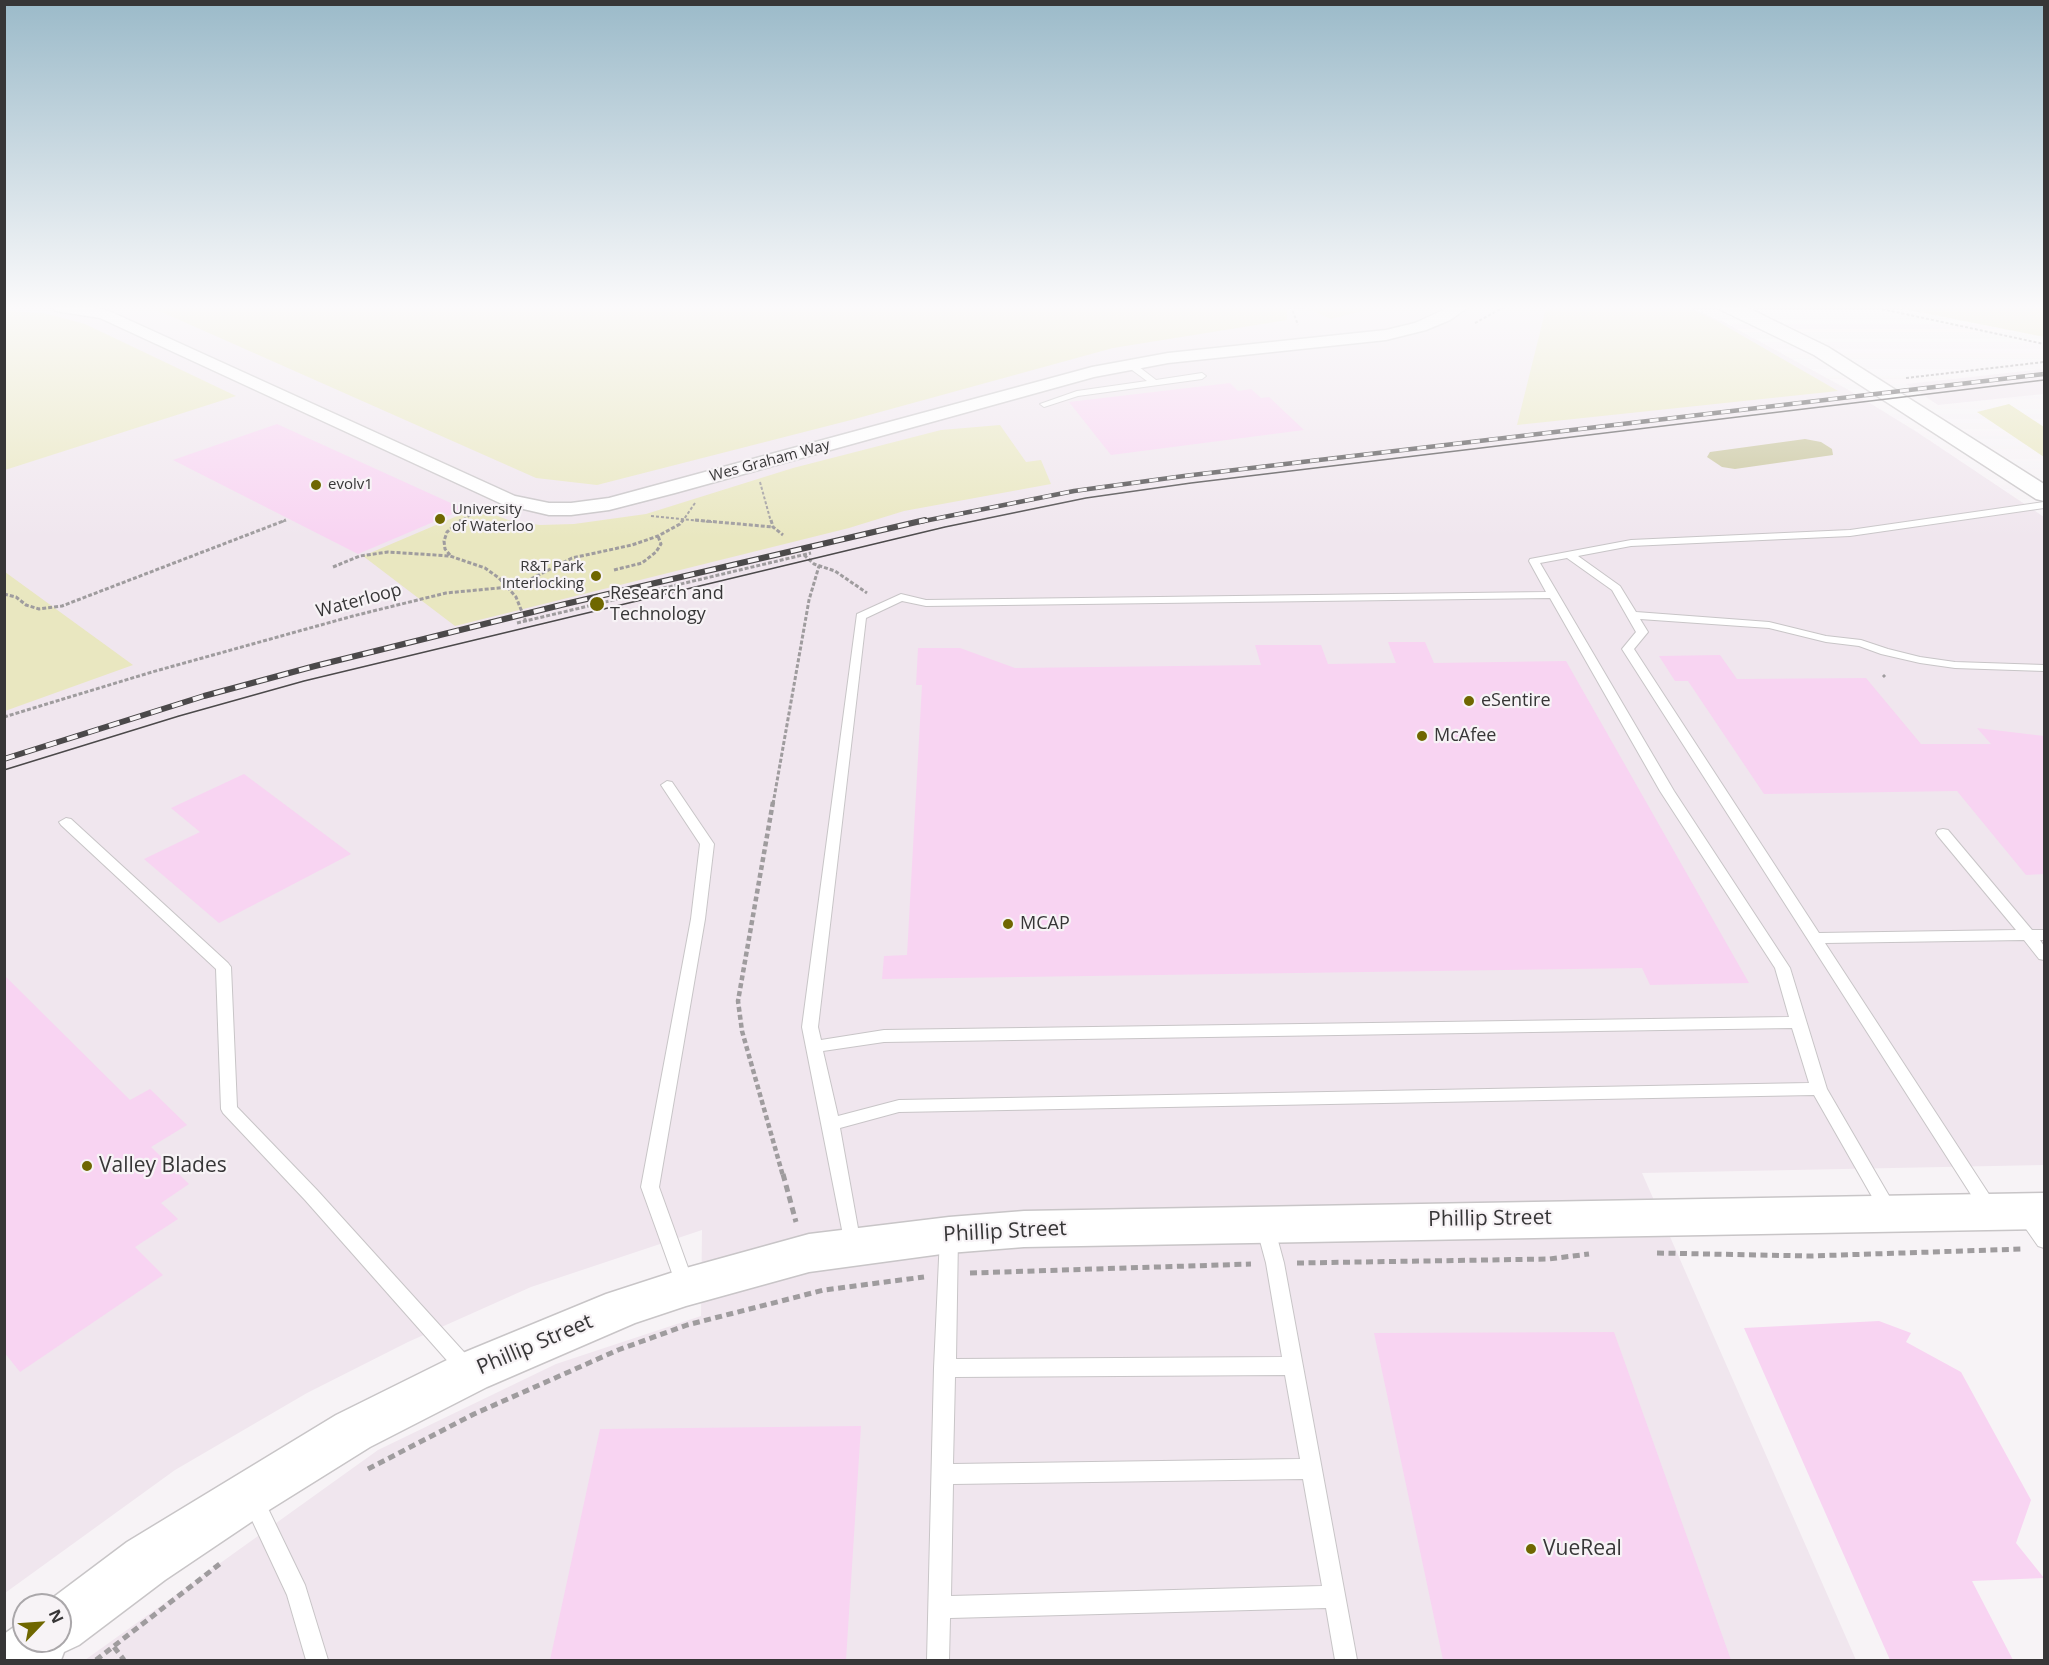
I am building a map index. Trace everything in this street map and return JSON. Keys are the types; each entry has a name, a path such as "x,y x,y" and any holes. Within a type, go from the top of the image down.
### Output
{"street":[{"name":"Wes Graham Way","path":"259,384 508,500 549,509 571,509 609,504 1049,384"},
{"path":"1872,384 2044,494"},
{"name":"Phillip Street","path":"72,1617 146,1561 259,1511 353,1431 470,1372 622,1308 686,1287 809,1253 852,1246 949,1254 1023,1229 1270,1243 1890,1213 2027,1225"}],"lane":[{"path":"1044,404 1077,394 1150,384"},
{"path":"1890,1213 1819,1089 1782,968 1667,791 1534,561 1631,543 1851,533 2044,505"},
{"path":"1568,554 1617,588 1642,632 1628,649 1814,938 2027,1225"},
{"path":"852,1246 831,1124 810,1027 861,616 901,597 926,603 1555,596"},
{"path":"1632,615 1769,625 1826,639 1861,643 1885,652 1920,660 1955,665 2044,668"},
{"path":"667,785 707,844 698,919 650,1187 686,1287"},
{"path":"66,822 223,966 229,1108 311,1195 470,1372"},
{"path":"1943,833 2044,956"},
{"path":"1814,938 2044,934"},
{"path":"813,1047 884,1036 1798,1022"},
{"path":"831,1124 899,1106 1819,1089"},
{"path":"1270,1243 1346,1660"},
{"path":"938,1660 944,1368 949,1254"},
{"path":"944,1368 1293,1366"},
{"path":"942,1474 1312,1469"},
{"path":"259,1511 297,1593 317,1660"},
{"path":"939,1607 1335,1597"}],"path":[{"path":"758,476 773,527"},
{"name":"Waterloop","path":"4,717 152,672 353,616 446,593 508,587 525,582 572,558 658,537 684,519 698,499"},
{"path":"450,556 445,549 444,541 447,532 456,523 485,507"},
{"path":"649,516 773,527 783,535"},
{"path":"4,594 16,597 26,605 39,609 62,606 286,520"},
{"path":"614,570 642,563 649,558 661,543 658,537"},
{"path":"333,567 360,556 388,552 450,556 485,568 508,587 516,597 526,622"},
{"path":"518,624 811,553"},
{"path":"804,555 819,566 836,571 867,593"},
{"path":"797,1230 795,1214 742,1031 738,1001 808,600 819,566"},
{"path":"1650,1253 1810,1256 2027,1225"},
{"path":"358,1474 474,1414 618,1350 687,1325 824,1290 949,1254 1270,1243 1549,1259 1593,1254"},
{"path":"96,1660 114,1647 259,1511"},
{"path":"114,1647 124,1660"}],"shaded area":[{"path":"5,384 1837,384 1917,432 2044,517 2044,1165 1642,1173 1856,1660 85,1660 378,1450 556,1364 701,1316 702,1230 531,1287 408,1342 307,1393 175,1470 5,1593"},
{"path":"5,384 210,384 236,396 5,470"},
{"path":"323,384 983,384 597,485 536,478"},
{"path":"1527,384 1825,384 1838,391 1517,425"},
{"path":"1906,384 2044,384 2044,394 1938,405"},
{"path":"2009,404 2044,427 2044,457 1977,412"},
{"path":"1000,425 1026,462 1041,460 1051,484 904,511 849,528 455,626 363,556 476,508 511,521 540,525 574,524 646,514 793,468 941,430"},
{"path":"1805,439 1821,442 1832,449 1833,455 1735,469 1722,467 1707,457 1710,452"},
{"path":"5,572 133,665 5,711"}],"building":[{"path":"1231,384 1238,391 1251,389 1261,398 1269,397 1304,430 1111,455 1069,402"},
{"name":"evolv1","path":"277,424 464,509 358,554 173,460"},
{"path":"1388,642 1425,642 1434,663 1566,661 1749,983 1650,985 1642,968 882,979 884,956 907,955 922,685 916,685 918,648 960,648 1015,668 1261,665 1255,645 1321,645 1328,664 1396,663"},
{"path":"1720,655 1737,679 1866,678 1921,744 1991,744 1977,728 2044,736 2044,874 2026,875 1957,791 1764,794 1688,681 1675,681 1659,656"},
{"path":"244,774 351,854 219,923 144,859 200,832 171,808"},
{"name":"Valley Blades","path":"4,975 130,1100 150,1089 187,1125 151,1147 189,1184 161,1203 178,1219 135,1247 163,1275 20,1372 4,1352"},
{"path":"1879,1321 1911,1333 1906,1342 1961,1372 2031,1500 2016,1543 2044,1578 1972,1581 2013,1660 1890,1660 1744,1328"},
{"path":"1614,1332 1731,1660 1443,1660 1374,1333"},
{"path":"861,1426 846,1660 550,1660 600,1429"}],"tram line":[{"path":"4,770 179,716 304,681 945,527 1086,498 1191,483 2013,384"},
{"path":"487,624 831,542"}],"railway":[{"path":"919,522 1074,491 1184,476 1962,384"},
{"path":"4,759 204,696 315,666 561,605 925,520"}],"place":[{"name":"evolv1","path":"316,485"},
{"name":"University of Waterloo","path":"440,519"},
{"name":"R&T Park Interlocking","path":"596,576"},
{"name":"Research and Technology","path":"597,604"},
{"name":"eSentire","path":"1469,701"},
{"name":"McAfee","path":"1422,736"},
{"name":"MCAP","path":"1008,924"},
{"name":"Valley Blades","path":"87,1166"},
{"name":"VueReal","path":"1531,1549"}]}
